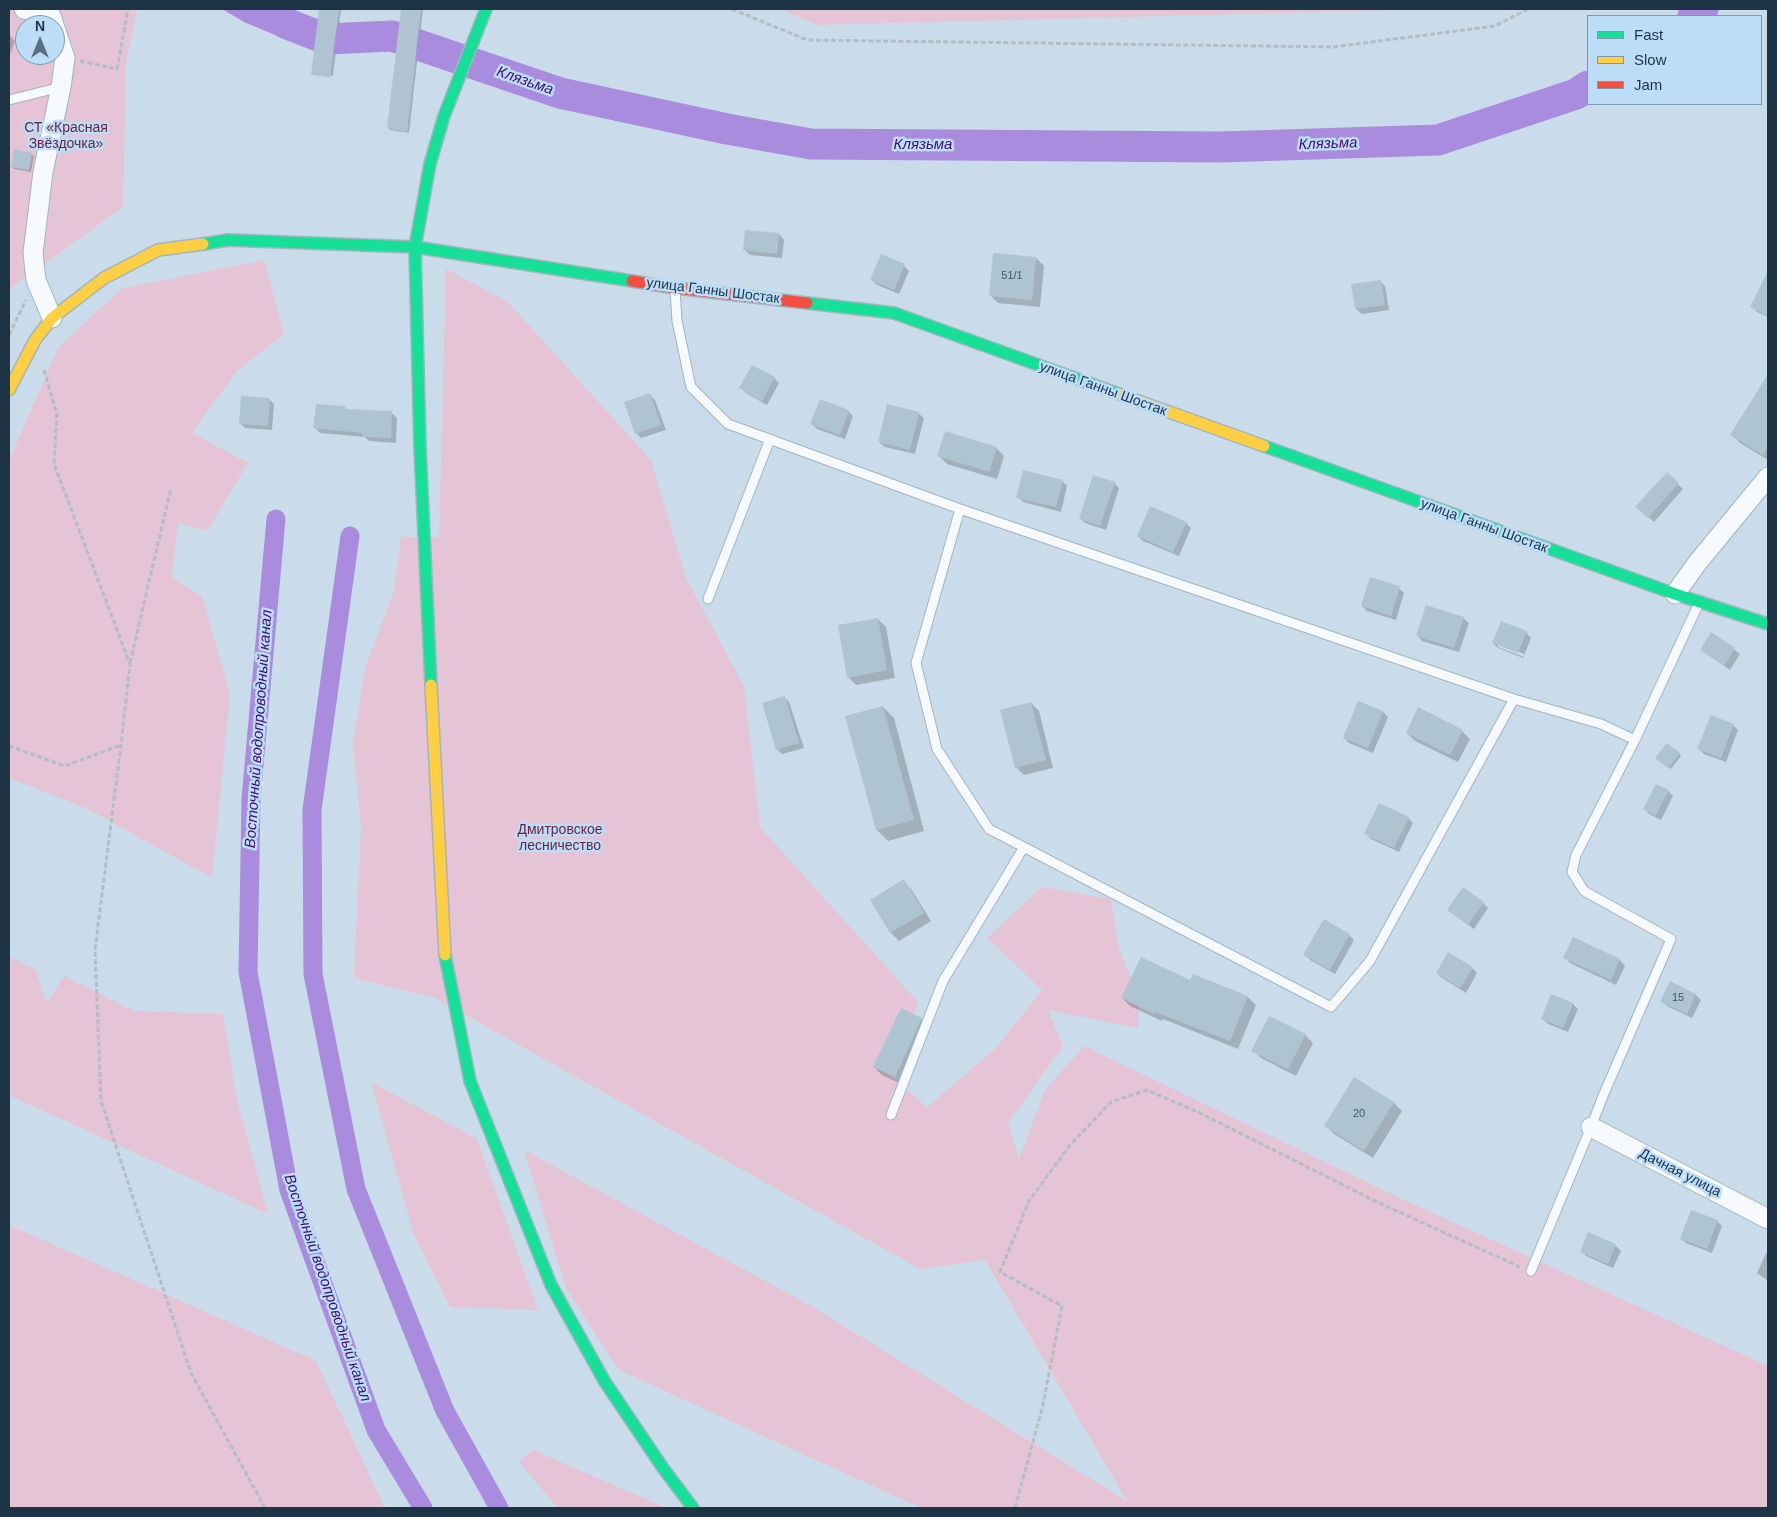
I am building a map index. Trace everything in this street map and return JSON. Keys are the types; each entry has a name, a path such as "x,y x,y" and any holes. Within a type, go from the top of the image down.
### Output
{"main road":[{"path":"486,9 444,116 430,164 416,246 421,458 444,948 470,1081 551,1285 605,1382 663,1468 693,1508"},
{"name":"улица Ганны Шостак","path":"9,390 35,340 52,318 104,278 158,250 228,240 416,246 675,288 894,314 1699,603 1768,624"}],"street":[{"path":"24,9 47,15"},
{"path":"52,318 36,280 33,253 43,172 64,65"},
{"path":"1675,594 1698,562 1768,477"},
{"name":"Дачная улица","path":"1591,1127 1768,1219"}],"lane":[{"path":"9,100 61,87"},
{"path":"675,288 677,321 691,387 728,424 960,508 1514,699 1601,724 1635,740"},
{"path":"708,599 770,440"},
{"path":"960,508 916,663 937,749 989,829 1331,1007 1370,961 1514,699"},
{"path":"1530,1271 1670,939 1584,891 1572,872 1576,855 1635,740 1699,603"},
{"path":"891,1115 943,981 1024,847"}],"path":[{"path":"65,58 117,69 128,9"},
{"path":"732,9 806,40 1333,47 1495,26 1528,9"},
{"path":"9,335 36,280"},
{"path":"44,368 57,414 54,464 130,664"},
{"path":"171,488 130,664 95,949 101,1101 191,1373 265,1508"},
{"path":"9,746 65,766 121,745"},
{"path":"1015,1508 1043,1405 1062,1306 1000,1272 1029,1201 1070,1145 1111,1102 1147,1090 1200,1112 1377,1202 1530,1271"}],"green space":[{"name":"СТ «Красная Звёздочка»","path":"9,9 137,9 126,64 123,207 11,288 9,294"},
{"path":"780,9 1435,9 818,25"},
{"path":"264,260 284,334 236,372 192,433 248,463 207,531 179,523 171,577 202,597 230,694 212,878 88,809 9,778 9,461 58,348 122,288"},
{"name":"Дмитровское лесничество","path":"446,269 508,302 651,460 686,578 744,686 760,827 918,1002 892,1078 927,1107 997,1047 1042,990 987,938 1042,887 1111,899 1119,948 1139,1000 1138,1028 1048,1010 1063,1046 1008,1123 1019,1159 1045,1090 1084,1046 1387,1192 1768,1366 1768,1508 921,1508 619,1370 566,1288 524,1150 813,1307 1128,1502 985,1260 920,1269 435,998 354,978 361,827 353,744 365,669 394,591 401,537 439,537"},
{"path":"9,957 35,969 47,1003 64,976 134,1011 223,1014 236,1096 268,1214 9,1095"},
{"path":"371,1082 477,1139 538,1310 450,1307 414,1235"},
{"path":"9,1225 316,1361 385,1508 9,1508"},
{"path":"533,1450 667,1508 558,1508 519,1462"}],"shaded area":[{"path":"222,9 286,9 292,15 275,35 244,22"}],"building":[{"path":"319,9 339,9 330,77 311,75"},
{"path":"401,9 421,9 407,132 387,128"},
{"path":"14,149 32,153 29,170 11,167"},
{"path":"745,230 779,233 777,254 743,250"},
{"path":"993,253 1036,257 1032,300 989,296"},
{"path":"881,254 905,264 894,290 870,280"},
{"path":"1768,271 1768,316 1750,307"},
{"path":"1381,280 1385,305 1355,309 1351,284"},
{"path":"752,365 775,377 762,401 739,388"},
{"path":"1768,374 1768,447 1763,455 1730,435"},
{"path":"650,393 661,425 635,434 624,402"},
{"path":"241,396 270,398 268,426 239,424"},
{"path":"820,399 849,410 840,435 810,424"},
{"path":"316,404 345,406 345,409 392,411 391,438 362,437 362,433 313,428"},
{"path":"887,404 919,412 910,450 878,442"},
{"path":"945,431 997,447 989,472 937,456"},
{"path":"1023,470 1063,480 1056,507 1016,498"},
{"path":"1667,472 1679,483 1648,518 1635,507"},
{"path":"1093,475 1115,482 1100,526 1079,519"},
{"path":"1150,506 1187,522 1173,552 1137,536"},
{"path":"1370,577 1400,586 1391,616 1361,606"},
{"path":"1426,605 1464,617 1454,648 1416,636"},
{"path":"878,618 887,670 847,678 838,625"},
{"path":"1501,621 1527,631 1518,653 1492,643"},
{"path":"1711,632 1735,648 1724,666 1700,650"},
{"path":"785,696 799,743 776,750 762,703"},
{"path":"1358,701 1383,711 1368,748 1343,738"},
{"path":"1031,702 1046,760 1015,768 1000,710"},
{"path":"883,706 914,820 876,830 845,716"},
{"path":"1418,707 1463,730 1450,755 1406,733"},
{"path":"1711,715 1734,724 1721,758 1697,749"},
{"path":"1667,743 1680,753 1668,768 1655,758"},
{"path":"1656,784 1669,790 1655,816 1643,809"},
{"path":"1379,803 1409,817 1394,848 1364,834"},
{"path":"904,879 924,913 890,933 870,900"},
{"path":"1463,887 1484,902 1468,925 1447,910"},
{"path":"1324,919 1350,934 1330,970 1303,955"},
{"path":"1573,937 1620,959 1611,980 1563,958"},
{"path":"1448,952 1473,967 1460,988 1436,973"},
{"path":"1141,957 1190,980 1193,974 1248,996 1230,1041 1155,1012 1154,1014 1121,998"},
{"path":"1670,981 1696,994 1687,1014 1660,1002"},
{"path":"1551,994 1573,1003 1563,1028 1541,1019"},
{"path":"901,1008 922,1018 895,1077 873,1067"},
{"path":"1269,1016 1306,1034 1288,1069 1251,1051"},
{"path":"1354,1077 1394,1102 1364,1151 1324,1126"},
{"path":"1691,1210 1718,1220 1707,1249 1680,1239"},
{"path":"1588,1232 1616,1244 1608,1264 1580,1252"}],"waterway":[{"name":"Клязьма","path":"272,9 285,23 326,39 392,36 560,93 727,129 811,144 1221,147 1438,140 1576,94 1587,87"},
{"name":"Клязьма","path":"1694,15 1703,9"},
{"name":"Восточный водопроводный канал","path":"276,519 251,799 248,972 289,1190 376,1430 423,1508"},
{"name":"Восточный водопроводный канал","path":"350,536 312,810 313,974 356,1189 445,1411 499,1508"}],"traffic: fast":[{"path":"431,685 420,448 415,247 430,164 444,116 486,9"},
{"path":"203,244 228,240 415,247 632,281"},
{"path":"807,303 894,313 1119,394"},
{"path":"1264,446 1675,594 1768,624"},
{"path":"445,955 470,1081 551,1285 605,1382 663,1468 693,1508"}],"traffic: slow":[{"path":"9,390 35,340 52,318 104,278 158,250 203,244"},
{"path":"1119,394 1264,446"},
{"path":"431,685 445,955"}],"traffic: jam":[{"path":"632,281 675,288 807,303"}]}
